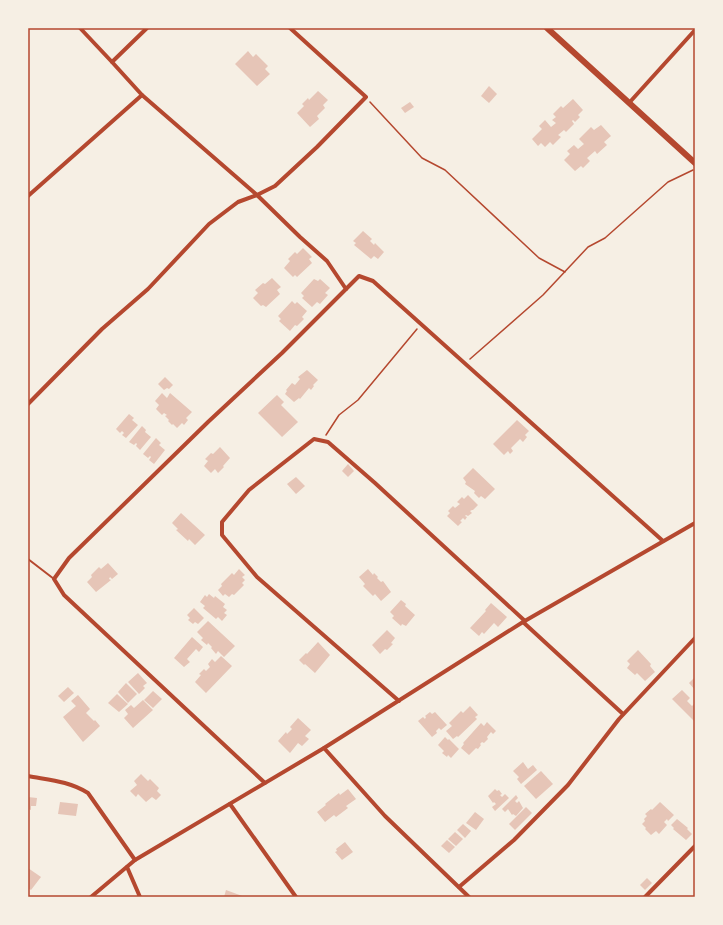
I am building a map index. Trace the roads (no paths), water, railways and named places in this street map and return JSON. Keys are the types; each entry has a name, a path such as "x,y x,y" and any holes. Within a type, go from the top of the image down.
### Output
{"main road":[{"path":"547,28 695,163"}],"street":[{"path":"80,28 142,95 257,195 327,261 346,289"},
{"path":"112,62 147,28"},
{"path":"28,404 102,329 148,289 209,224 238,202 275,186 317,147 366,97 290,28"},
{"path":"629,103 695,30"},
{"path":"28,196 142,95"},
{"path":"265,783 64,595 54,579 69,558 360,276 374,281 420,324 663,541"},
{"path":"399,700 257,577 222,535 222,522 249,490 314,439 328,442 375,483 623,714"},
{"path":"91,897 135,860 324,748 524,621 695,523"},
{"path":"459,887 514,840 568,785 623,714 695,638"},
{"path":"324,748 385,816 470,897"},
{"path":"28,776 64,782 77,786 88,793 135,860"},
{"path":"230,804 296,897"},
{"path":"645,897 695,846"},
{"path":"127,867 140,897"}],"lane":[{"path":"28,559 54,579"}]}
